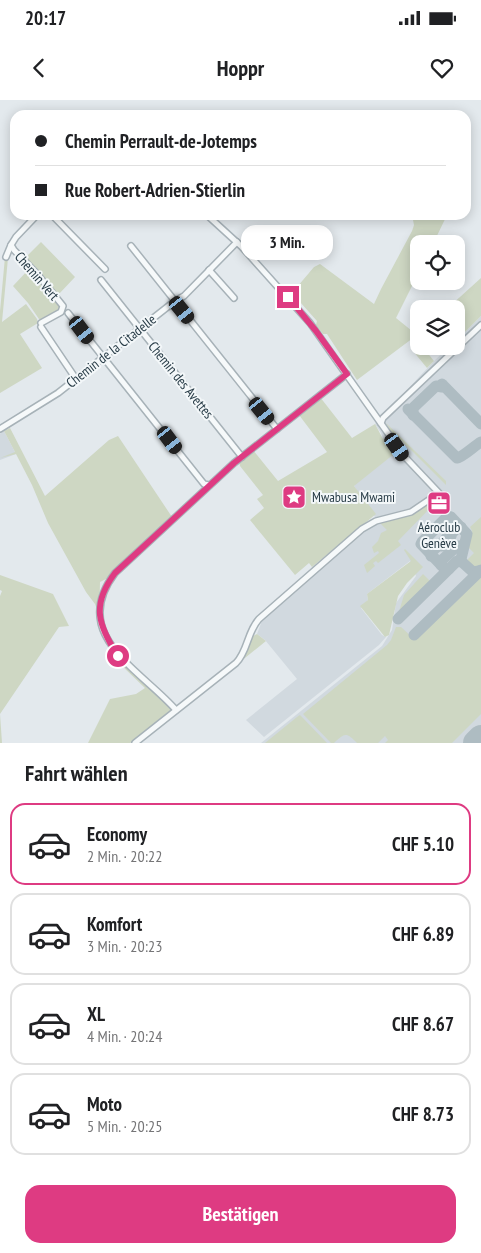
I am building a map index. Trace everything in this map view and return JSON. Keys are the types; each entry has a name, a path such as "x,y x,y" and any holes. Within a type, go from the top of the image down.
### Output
{"street":[{"name":"Chemin Vert","path":"6,257 16,237 31,220"},
{"path":"57,220 105,269"},
{"path":"134,743 239,660 245,649 250,632 259,619 351,537 369,524 410,512 439,493 406,460 310,323 237,242 213,220"},
{"name":"Chemin de la Citadelle","path":"0,430 44,403 184,296 237,242"},
{"name":"Chemin Vert","path":"12,245 14,250 38,275 63,306 61,312 41,325 76,379"},
{"path":"131,246 277,429"},
{"path":"210,270 234,298"},
{"name":"Chemin des Avettes","path":"101,280 242,456"},
{"path":"68,313 204,484 209,485"},
{"path":"381,423 385,416 481,324"},
{"path":"176,710 118,656 102,630 100,615 104,589 115,573 209,485 242,456 347,374"}],"shaded area":[{"path":"481,316 481,743 261,743 382,646 392,630 396,603 416,576 410,561 367,594 368,600 361,608 382,635 386,637 379,645 264,737 246,720 297,679 265,640 257,634 263,618 356,537 366,529 379,523 354,486 384,442 375,424 440,355 465,355 465,332"},
{"path":"4,431 16,454 0,460 0,434"}],"green space":[{"path":"413,220 445,220 437,235 410,235 410,290 396,318 410,329 410,340 357,380 327,334 323,334 316,325 317,321 292,293 314,267 320,264 374,304 412,231"},
{"path":"41,242 75,277 58,295 38,270 25,258"},
{"path":"5,257 8,258 2,322 26,304 38,323 20,334 42,368 0,393 0,311"},
{"path":"29,269 61,305 61,309 44,320 39,319 13,286"},
{"path":"481,278 481,316 465,332 465,300 457,300"},
{"path":"416,355 429,355 434,361 427,368"},
{"path":"320,397 352,438 375,424 383,439 386,438 398,455 394,454 354,486 376,514 312,567 309,563 295,575 250,520 264,508 257,499 263,495 240,466 239,461 253,450 278,481 327,452 299,415"},
{"path":"386,423 446,481 446,485 401,440 399,445 388,430 389,428"},
{"path":"10,428 45,496 109,440 118,436 172,517 113,571 108,578 100,582 99,622 101,630 97,623 98,612 95,604 86,592 48,523 16,454 0,458 15,452 4,431"},
{"path":"434,500 434,504 398,541 401,545 378,563 376,561 373,563 375,566 367,573 364,565 379,553 378,551 374,553 372,547 378,541 381,533 387,530 380,523 411,514"},
{"path":"481,517 481,568 476,570 466,561 474,553 467,546 472,531 470,527"},
{"path":"405,549 423,567 407,583 398,596 389,635 385,637 360,606 368,600 367,594 411,561"},
{"path":"481,573 481,714 452,743 385,743 388,740 385,736 378,743 357,743 346,735 331,743 303,714 387,645 396,627 401,627 414,639"},
{"path":"423,574 431,582 428,588 397,618 404,595"},
{"path":"0,575 53,594 69,626 59,627 0,714 0,596 2,591 0,590"},
{"path":"257,634 266,641 240,662 251,637"},
{"path":"106,640 118,658 172,709 130,743 88,743 110,699 136,694 145,688 119,663"},
{"path":"0,714 2,743 0,743"},
{"path":"300,715 327,743 265,743 297,717"}],"taxiway":[{"path":"442,384 481,424"},
{"path":"413,415 414,407 436,386 442,387"},
{"path":"408,409 457,458 481,442"},
{"path":"449,569 444,568 421,544 448,516 467,534 461,559 462,562"},
{"path":"431,556 431,552 438,546 442,546 442,543 448,536 451,536 458,527 461,527"},
{"path":"441,565 441,561 457,546 461,546"},
{"path":"398,619 457,561 462,562 473,572 479,571"},
{"path":"414,635 481,570"}],"runway":[{"path":"476,743 481,738"}],"place":[{"name":"Mwabusa Mwami","path":"294,497"},
{"name":"Aéroclub Genève","path":"439,503"}],"route":[{"path":"118,656 102,630 100,615 104,589 115,573 234,463 347,374 316,331 288,297"}]}
